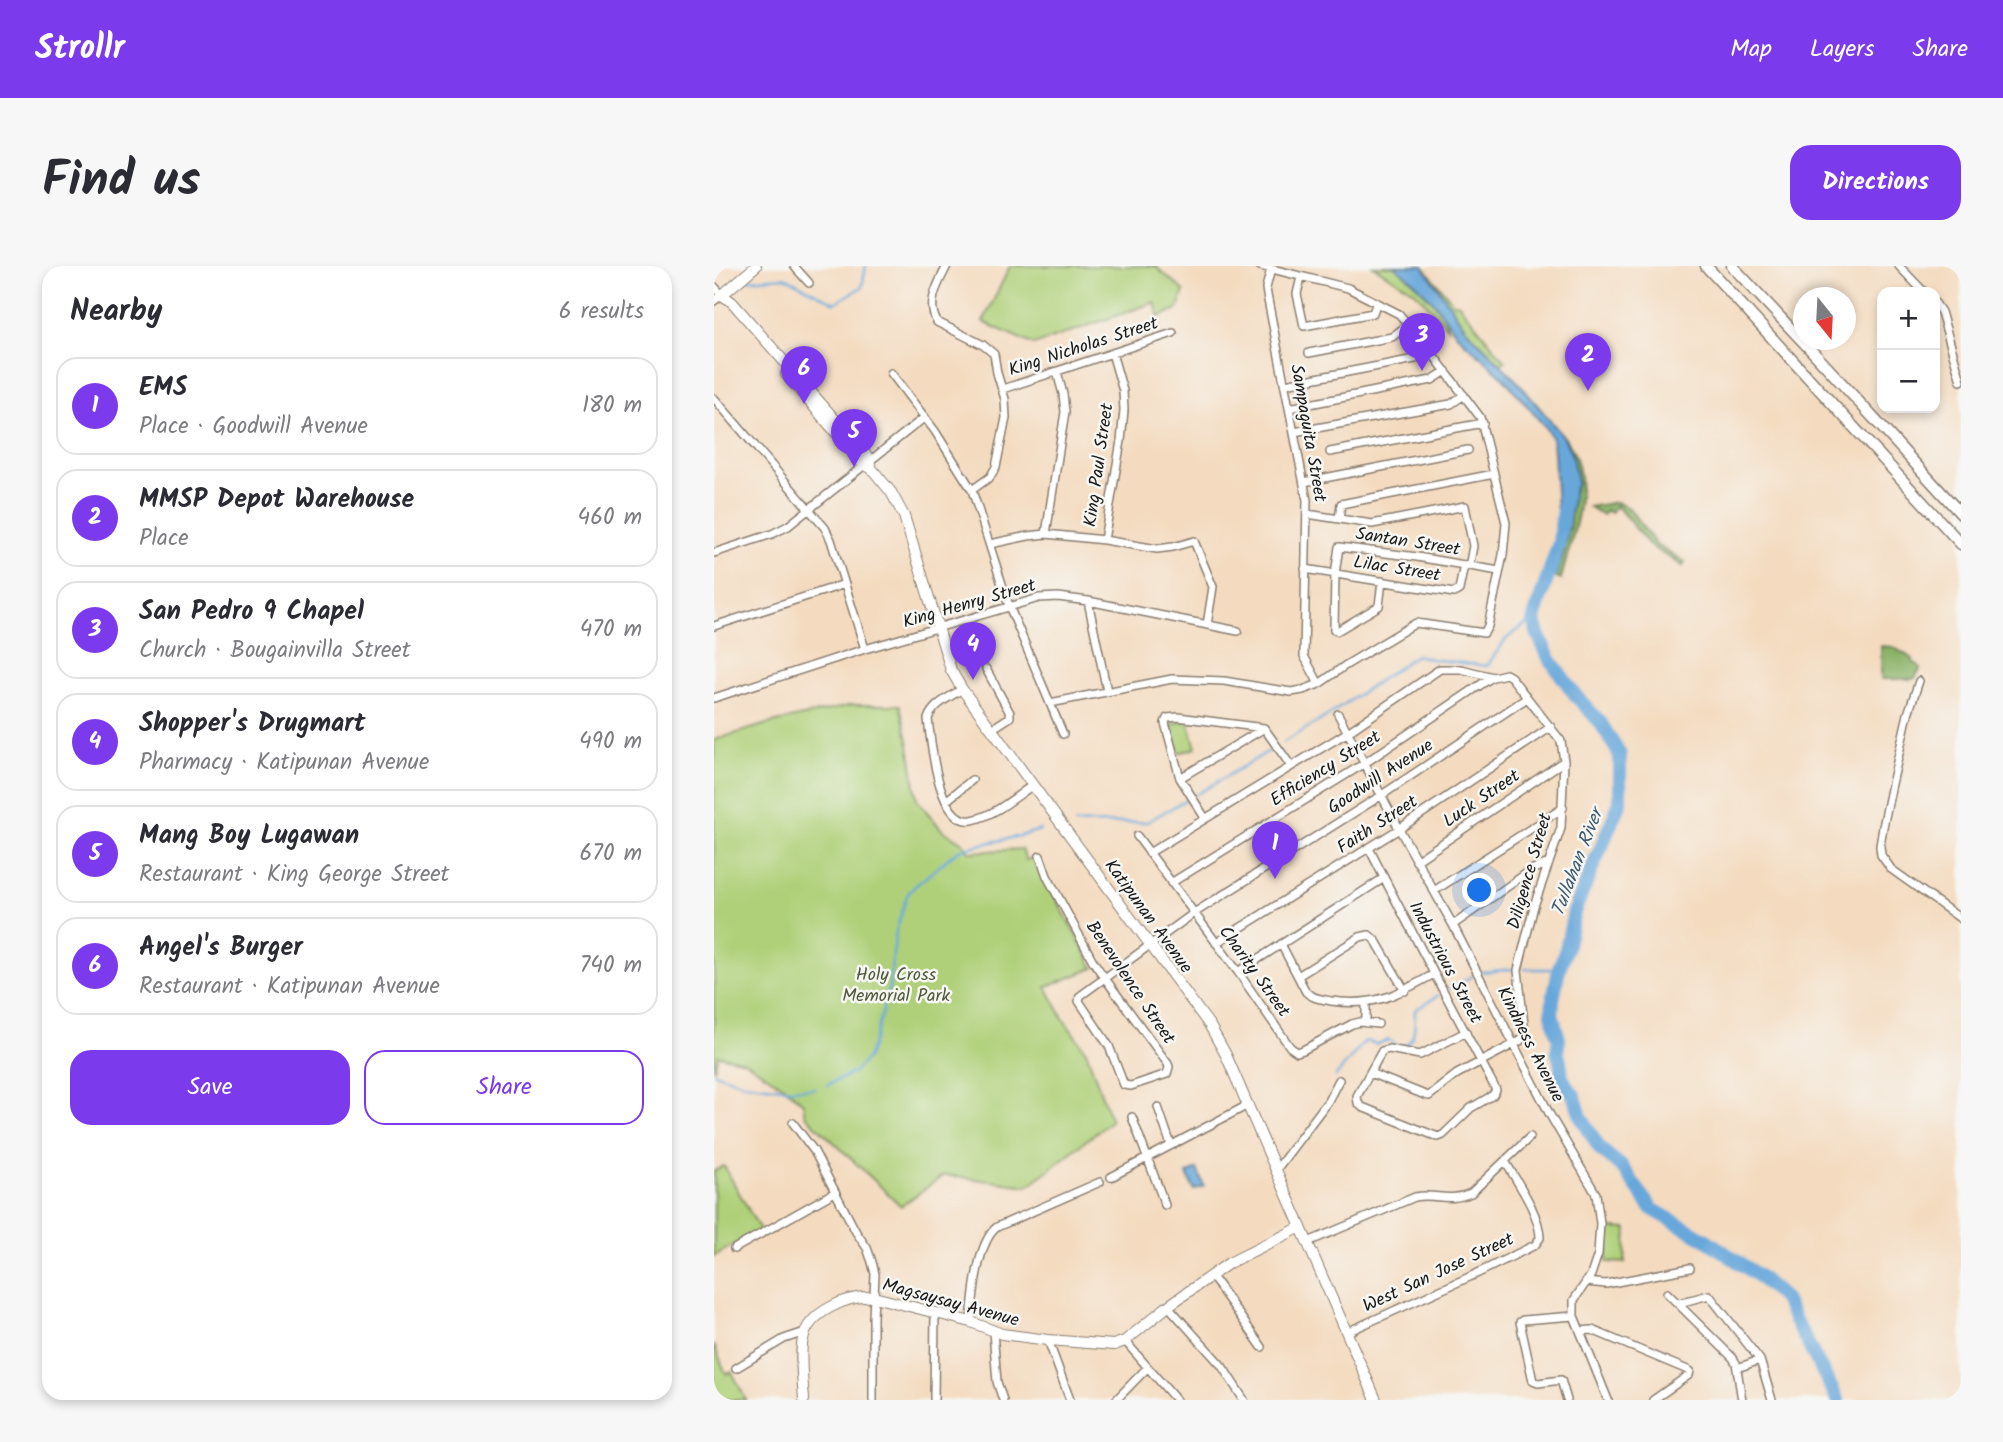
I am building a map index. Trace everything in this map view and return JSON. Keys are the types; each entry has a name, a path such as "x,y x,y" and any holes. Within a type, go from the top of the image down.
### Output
{"main road":[{"path":"718,298 756,266"},
{"path":"1706,266 1961,544"},
{"path":"1732,266 1961,514"},
{"name":"Katipunan Avenue","path":"718,298 891,492 904,516 951,670 962,689 1210,1026 1226,1055 1377,1400"},
{"path":"1125,1341 1211,1275 1301,1227"},
{"name":"Magsaysay Avenue","path":"805,1332 818,1316 839,1304 864,1296 935,1312 993,1331 1048,1340 1114,1345 1125,1341"},
{"path":"804,1400 802,1347 805,1332"}],"street":[{"path":"794,266 809,283"},
{"path":"947,266 932,303 933,315 937,322 994,354 1003,389 1006,418 1000,456 990,477 972,490"},
{"path":"1050,702 1172,679 1224,681 1291,692 1303,690 1319,684 1416,623 1484,633 1488,626 1504,547 1506,523 1483,423 1446,371 1399,314 1348,288 1260,266"},
{"path":"1899,266 1919,287"},
{"name":"Sampaguita Street","path":"1271,269 1267,295 1304,482 1307,514 1304,656 1319,684"},
{"path":"1301,277 1297,294 1304,326 1373,313 1376,303"},
{"name":"Katipunan Avenue","path":"714,286 718,298"},
{"path":"1940,310 1961,381"},
{"path":"1309,353 1392,337 1409,324"},
{"name":"King Nicholas Street","path":"1003,389 1173,333"},
{"path":"1284,384 1415,359 1428,348"},
{"name":"King Paul Street","path":"1104,540 1124,410 1123,391 1112,353"},
{"path":"1289,408 1432,380 1446,371"},
{"path":"1046,534 1065,412 1056,372"},
{"path":"891,373 925,416 972,490 1009,606 1063,734"},
{"path":"1294,432 1451,404 1464,395"},
{"path":"714,398 825,528 865,649"},
{"path":"714,552 772,534 788,526 869,465 925,416"},
{"path":"1330,452 1483,423"},
{"path":"1304,482 1468,450"},
{"path":"1339,519 1341,504 1494,474"},
{"path":"1307,514 1372,524 1467,507 1472,546 1470,562 1466,566"},
{"path":"990,544 1046,534 1104,540 1157,550 1194,541 1213,587 1208,625"},
{"name":"Santan Street","path":"1335,574 1338,548 1341,546 1499,571"},
{"name":"Lilac Street","path":"1304,569 1454,593 1459,590 1466,566"},
{"path":"1335,574 1336,631 1379,606 1382,580"},
{"path":"714,626 845,584"},
{"name":"King Henry Street","path":"714,698 865,649 1009,606 1049,597 1088,601 1238,631"},
{"path":"1088,601 1107,691"},
{"path":"986,669 1010,713 1007,720 992,729"},
{"name":"Diligence Street","path":"1149,853 1348,732 1440,669 1461,669 1493,677 1506,674 1561,741 1564,761 1561,828 1534,906 1520,958 1518,970 1525,1031 1521,1040 1514,1044"},
{"name":"Efficiency Street","path":"1171,883 1365,763 1493,677"},
{"path":"1919,681 1908,714 1889,794 1880,846 1881,855 1891,869 1961,919"},
{"path":"962,689 935,706 928,719 934,763 942,793 954,814 964,820 973,820 994,811 1033,785"},
{"name":"Goodwill Avenue","path":"1079,1001 1080,996 1104,977 1194,913 1382,795 1527,698"},
{"name":"Kindness Avenue","path":"1338,714 1452,925 1550,1115 1596,1194 1600,1214 1596,1263 1574,1300 1574,1316"},
{"path":"1205,818 1180,778 1164,723 1167,718 1178,717 1264,728 1291,766"},
{"name":"Faith Street","path":"1216,943 1399,829 1551,727"},
{"path":"1180,778 1264,728"},
{"name":"Luck Street","path":"1416,861 1564,761"},
{"path":"946,801 972,780"},
{"path":"1434,891 1563,808"},
{"name":"Charity Street","path":"1137,836 1238,972 1290,1048 1297,1052 1303,1051 1352,1024 1378,1024"},
{"name":"Industrious Street","path":"1369,848 1496,1090 1493,1095 1464,1113 1443,1135 1435,1137 1359,1105 1357,1099 1370,1073"},
{"name":"Benevolence Street","path":"1040,856 1047,876 1088,951 1168,1064 1168,1072 1126,1087 1109,1046 1079,1001"},
{"path":"1452,925 1531,870 1549,863"},
{"path":"1238,972 1384,878"},
{"path":"1298,976 1360,937 1369,935 1376,941 1405,990"},
{"path":"1281,944 1310,996 1343,1002 1384,999 1434,974"},
{"path":"1366,1002 1366,1023"},
{"path":"1466,1032 1420,1055 1384,1050 1378,1055 1370,1073 1429,1096 1450,1078 1514,1044"},
{"path":"1276,1170 1328,1101 1339,1080"},
{"path":"1111,1177 1248,1105"},
{"path":"1158,1107 1171,1144"},
{"path":"1132,1117 1165,1205"},
{"path":"793,1123 814,1151 872,1262 875,1275 873,1400"},
{"path":"1308,1242 1416,1197 1426,1195 1445,1199 1471,1193 1530,1137"},
{"name":"West San Jose Street","path":"1347,1332 1535,1245 1540,1238 1540,1230 1505,1161"},
{"path":"971,1322 977,1271 990,1232 1100,1182"},
{"path":"734,1249 835,1192"},
{"path":"1587,1282 1606,1284 1690,1268"},
{"path":"1211,1275 1262,1347"},
{"path":"1667,1293 1733,1358 1742,1400"},
{"path":"1679,1303 1709,1295 1760,1360 1772,1400"},
{"path":"1168,1306 1226,1372 1244,1400"},
{"path":"934,1400 935,1312"},
{"path":"1567,1400 1561,1380 1539,1383 1534,1381 1520,1322 1523,1320 1574,1316 1608,1400"},
{"path":"1580,1331 1592,1330 1690,1371 1689,1375 1653,1400"},
{"path":"993,1331 997,1382 1003,1400"},
{"path":"736,1368 784,1339 805,1332"},
{"path":"1048,1340 1070,1400"},
{"path":"1125,1341 1176,1400"},
{"path":"1737,1367 1760,1360"},
{"path":"1116,1400 1147,1368"}],"green space":[{"path":"1010,266 1155,266 1184,291 1178,309 1159,317 1155,302 1034,345 983,322"},
{"path":"1373,266 1394,266 1400,270 1435,304 1448,329 1414,291"},
{"path":"1423,266 1454,304 1458,303 1505,361 1501,364 1466,329"},
{"path":"1564,437 1574,453 1580,488 1579,507 1561,579 1556,577 1564,552 1573,492 1577,483 1572,456"},
{"path":"1616,502 1629,508 1656,545 1685,562 1683,566 1650,546 1616,505 1611,513 1606,510 1603,515 1589,507"},
{"path":"1881,646 1893,647 1913,659 1920,670 1914,679 1881,679"},
{"name":"Holy Cross Memorial Park","path":"853,705 900,705 917,800 942,830 963,843 970,852 1022,849 1026,860 1034,858 1094,968 1046,987 1064,1020 1086,1051 1111,1121 1028,1186 944,1175 901,1206 805,1115 803,1103 786,1088 745,1061 718,1055 714,1070 714,740 767,724"},
{"path":"1188,720 1196,748 1179,753 1171,725"},
{"path":"724,1166 760,1230 714,1256 714,1171"},
{"path":"1609,1228 1627,1229 1625,1263 1607,1262"},
{"path":"714,1345 726,1374 732,1372 746,1400 714,1400"}],"water":[{"path":"1394,266 1423,266 1466,329 1517,381 1564,437 1572,456 1577,483 1571,511 1557,513 1554,452 1552,439 1545,427 1502,376 1458,336 1435,304"},
{"path":"1197,1169 1204,1186 1194,1190 1187,1174"}],"waterway":[{"path":"744,280 785,277 835,303 862,287 866,266"},
{"name":"Tullahan River","path":"1565,496 1559,543 1534,618 1537,632 1549,658 1576,696 1600,722 1620,755 1620,802 1574,912 1559,969 1552,1014 1559,1039 1557,1051 1562,1078 1575,1097 1581,1117 1600,1149 1622,1167 1652,1209 1705,1239 1757,1275 1783,1298 1838,1400"},
{"path":"1284,742 1326,717 1416,655 1487,666 1506,639 1534,618"},
{"path":"1197,794 1274,748"},
{"path":"1075,824 1147,822 1187,799"},
{"path":"827,1085 853,1073 868,1057 889,986 896,931 907,895 957,851 1040,830"},
{"path":"1481,972 1515,969"},
{"path":"1525,969 1559,969"},
{"path":"1449,989 1472,976"},
{"path":"1336,1076 1365,1041 1377,1044 1389,1040 1398,1047 1409,1042 1414,1033 1415,1010 1439,995"},
{"path":"714,1073 743,1083 791,1089 815,1088"}],"place":[{"name":"San Pedro 9 Chapel","path":"1422,371"},
{"name":"MMSP Depot Warehouse","path":"1588,391"},
{"name":"Angel's Burger","path":"804,404"},
{"name":"Mang Boy Lugawan","path":"854,467"},
{"name":"Shopper's Drugmart","path":"973,680"},
{"name":"EMS","path":"1275,879"}]}
